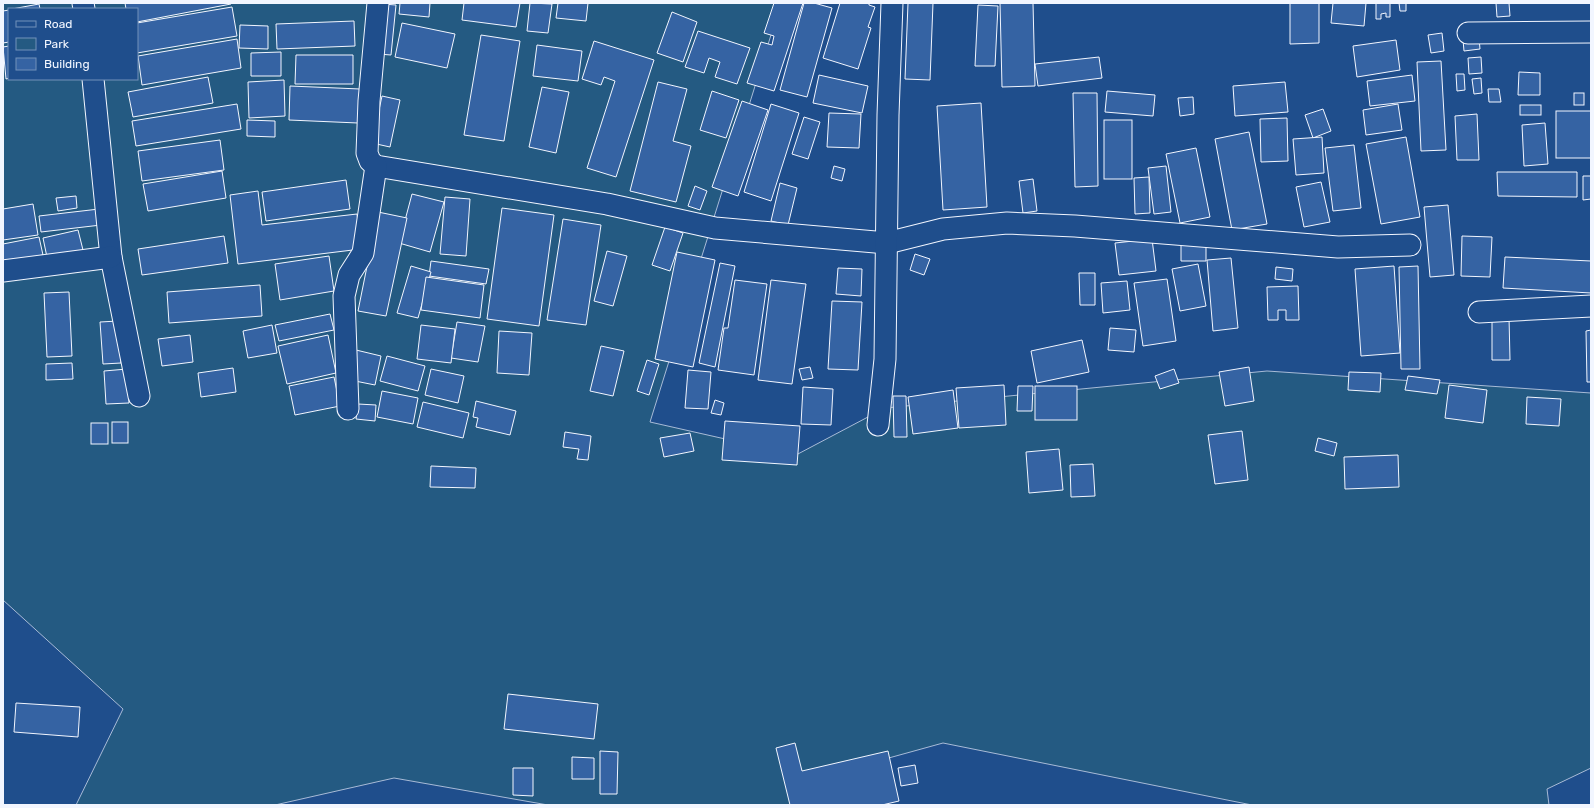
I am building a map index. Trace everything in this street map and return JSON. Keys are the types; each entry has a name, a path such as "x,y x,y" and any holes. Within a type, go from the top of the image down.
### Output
{"street":[{"path":"378,3 369,101 367,153 370,161 376,166 607,204 715,228 887,243 943,228 1007,223 1338,247 1410,245"},
{"path":"878,425 886,359 888,115 892,3"},
{"path":"1468,33 1591,32"},
{"path":"92,80 111,257 140,396"},
{"path":"348,409 344,296 349,275 363,253 376,166"},
{"path":"3,271 111,257"},
{"path":"1479,312 1591,306"}],"green space":[{"path":"3,3 781,3 650,422 796,455 885,408 1267,371 1591,393 1591,768 1547,789 1549,805 1252,805 943,743 838,772 838,805 548,805 394,778 275,805 76,805 123,709 3,600"}],"building":[{"path":"125,3 231,3 138,22 138,8 126,8"},
{"path":"400,3 430,3 429,17 399,14"},
{"path":"464,3 520,3 516,27 462,20"},
{"path":"530,3 552,4 548,33 527,31"},
{"path":"558,3 588,3 586,21 556,18"},
{"path":"774,3 803,3 774,91 747,83 761,42 772,45 774,36 764,33"},
{"path":"804,3 814,3 832,8 807,97 780,90"},
{"path":"840,3 869,3 869,5 875,7 868,27 871,28 858,69 823,58"},
{"path":"908,3 933,3 930,80 905,79"},
{"path":"1000,3 1033,3 1035,86 1002,87"},
{"path":"1290,3 1319,3 1319,43 1290,44"},
{"path":"1333,3 1366,3 1364,26 1331,23"},
{"path":"1376,3 1390,3 1390,17 1386,17 1386,13 1381,14 1381,19 1376,19"},
{"path":"1399,3 1406,3 1406,11 1400,11"},
{"path":"1496,3 1509,3 1510,16 1497,17"},
{"path":"39,4 40,8 17,8"},
{"path":"383,4 396,5 391,55 378,54"},
{"path":"978,5 998,6 995,66 975,66"},
{"path":"232,7 237,36 138,53 138,23"},
{"path":"8,10 8,42 3,43 3,11"},
{"path":"672,12 697,22 683,62 657,53"},
{"path":"354,21 355,46 277,49 276,24"},
{"path":"402,23 455,34 447,68 395,57"},
{"path":"240,25 268,26 268,49 239,48"},
{"path":"698,31 750,48 737,84 715,77 720,62 709,58 704,73 685,67"},
{"path":"1442,33 1444,51 1431,53 1428,35"},
{"path":"481,35 520,41 504,141 464,135"},
{"path":"1479,38 1480,49 1464,51 1463,40"},
{"path":"237,39 241,68 142,85 138,56"},
{"path":"1396,40 1400,70 1357,77 1353,46"},
{"path":"594,41 654,60 616,177 587,168 615,81 604,77 601,85 582,79"},
{"path":"537,45 582,51 578,81 533,76"},
{"path":"8,46 8,78 6,79 3,47"},
{"path":"281,52 281,76 251,76 251,53"},
{"path":"296,55 353,55 353,84 295,84"},
{"path":"1099,57 1102,78 1038,86 1035,64"},
{"path":"1481,57 1482,73 1469,74 1468,58"},
{"path":"1441,61 1446,150 1421,151 1417,62"},
{"path":"1519,72 1540,73 1540,95 1518,95"},
{"path":"1456,74 1464,74 1465,90 1457,91"},
{"path":"819,75 868,86 862,113 813,103"},
{"path":"1412,75 1415,101 1370,106 1367,81"},
{"path":"208,77 213,103 133,117 128,92"},
{"path":"1481,78 1482,93 1474,94 1472,79"},
{"path":"284,80 285,116 249,118 248,82"},
{"path":"658,82 687,89 673,141 691,146 676,202 630,191"},
{"path":"1285,82 1288,112 1235,116 1233,86"},
{"path":"290,86 360,89 358,123 289,120"},
{"path":"542,87 569,92 556,153 529,147"},
{"path":"1488,89 1499,89 1501,102 1489,102"},
{"path":"712,91 739,100 726,138 700,130"},
{"path":"1107,91 1155,95 1153,116 1105,112"},
{"path":"1073,93 1097,93 1098,186 1075,187"},
{"path":"1574,93 1584,93 1584,105 1574,105"},
{"path":"382,96 400,100 390,147 372,143"},
{"path":"1193,97 1194,114 1180,116 1178,98"},
{"path":"742,101 768,110 738,196 712,187"},
{"path":"981,103 987,207 943,210 937,106"},
{"path":"237,104 241,129 136,146 132,121"},
{"path":"771,104 799,113 771,201 744,192"},
{"path":"1398,104 1402,130 1366,135 1363,110"},
{"path":"1520,105 1541,105 1541,115 1520,115"},
{"path":"1323,109 1331,131 1313,138 1305,115"},
{"path":"1556,111 1591,111 1591,158 1556,158"},
{"path":"829,113 861,114 859,148 827,147"},
{"path":"1477,114 1479,160 1457,160 1455,116"},
{"path":"804,117 820,122 808,159 792,154"},
{"path":"1287,118 1288,161 1261,162 1260,119"},
{"path":"247,120 275,121 275,137 247,136"},
{"path":"1104,120 1132,120 1132,179 1104,179"},
{"path":"1545,123 1548,164 1524,166 1522,125"},
{"path":"1249,132 1267,224 1232,230 1215,139"},
{"path":"1322,137 1324,173 1296,175 1293,139"},
{"path":"1406,137 1420,217 1381,224 1366,144"},
{"path":"220,140 224,170 142,181 138,151"},
{"path":"1354,145 1361,208 1333,211 1325,148"},
{"path":"1196,148 1210,217 1180,223 1166,154"},
{"path":"834,166 845,169 842,181 831,178"},
{"path":"1166,166 1171,212 1154,214 1148,168"},
{"path":"222,171 226,198 148,211 143,184"},
{"path":"1497,172 1577,172 1577,197 1498,196"},
{"path":"1583,176 1591,176 1591,199 1583,200"},
{"path":"1149,177 1150,213 1135,214 1134,178"},
{"path":"1033,179 1037,211 1023,213 1019,181"},
{"path":"346,180 350,209 266,221 262,192"},
{"path":"1321,182 1330,222 1304,227 1296,187"},
{"path":"780,183 797,188 788,225 771,221"},
{"path":"695,186 707,191 700,210 688,206"},
{"path":"258,191 262,225 357,214 361,249 238,264 230,195"},
{"path":"412,194 444,202 430,252 399,243"},
{"path":"76,196 77,208 58,211 56,198"},
{"path":"445,197 470,199 466,256 440,254"},
{"path":"33,204 38,235 3,240 3,209"},
{"path":"1448,205 1454,275 1430,277 1424,207"},
{"path":"502,208 554,215 539,326 487,319"},
{"path":"99,209 101,225 41,232 39,216"},
{"path":"378,212 407,218 386,316 358,311"},
{"path":"563,219 601,225 586,325 547,320"},
{"path":"665,227 683,233 670,271 652,265"},
{"path":"78,230 84,254 48,262 43,238"},
{"path":"224,236 228,263 142,275 138,249"},
{"path":"1462,236 1492,237 1490,277 1461,276"},
{"path":"39,237 43,255 3,263 3,244"},
{"path":"1152,239 1156,271 1119,275 1115,243"},
{"path":"1206,242 1206,261 1181,261 1181,243"},
{"path":"607,251 627,256 613,306 594,301"},
{"path":"677,252 715,260 693,367 655,359"},
{"path":"915,254 930,259 924,275 910,270"},
{"path":"329,256 334,291 280,300 275,264"},
{"path":"1505,257 1591,261 1591,293 1503,288"},
{"path":"1231,258 1238,328 1213,331 1207,260"},
{"path":"431,261 489,269 486,284 429,276"},
{"path":"720,263 735,266 715,367 699,363"},
{"path":"1198,264 1206,306 1180,311 1172,269"},
{"path":"411,266 431,272 418,318 397,313"},
{"path":"1394,266 1400,353 1361,356 1355,269"},
{"path":"1418,266 1420,369 1401,369 1399,267"},
{"path":"1276,267 1293,269 1292,281 1275,279"},
{"path":"838,268 862,269 861,296 836,294"},
{"path":"1079,273 1095,273 1095,305 1080,305"},
{"path":"426,277 484,285 480,318 421,310"},
{"path":"1167,279 1176,341 1143,346 1134,283"},
{"path":"735,280 767,284 754,375 718,370 724,328 728,328"},
{"path":"771,280 806,284 792,384 758,380"},
{"path":"1127,281 1130,310 1103,313 1101,283"},
{"path":"260,285 262,316 169,323 167,292"},
{"path":"1298,286 1299,320 1286,320 1286,310 1278,310 1278,320 1268,320 1267,287"},
{"path":"69,292 72,356 47,357 44,293"},
{"path":"832,301 862,302 858,370 828,369"},
{"path":"330,314 334,330 279,341 275,325"},
{"path":"1492,317 1509,317 1510,360 1492,360"},
{"path":"118,321 121,363 103,364 100,322"},
{"path":"457,322 485,326 478,362 451,358"},
{"path":"272,325 277,353 248,358 243,331"},
{"path":"421,325 455,329 451,363 417,359"},
{"path":"1110,328 1136,330 1134,352 1108,350"},
{"path":"1591,330 1591,382 1587,382 1586,331"},
{"path":"499,331 532,333 529,375 497,373"},
{"path":"190,335 193,362 162,366 158,339"},
{"path":"328,335 336,373 287,384 278,346"},
{"path":"1082,340 1089,372 1037,383 1031,351"},
{"path":"601,346 624,351 613,396 590,391"},
{"path":"356,350 381,356 375,385 350,380"},
{"path":"387,356 425,366 418,391 380,381"},
{"path":"647,360 659,364 649,395 637,391"},
{"path":"72,363 73,379 46,380 46,364"},
{"path":"810,367 813,378 802,380 799,369"},
{"path":"1249,367 1254,401 1225,406 1219,372"},
{"path":"233,368 236,392 201,397 198,373"},
{"path":"127,369 129,403 106,404 104,371"},
{"path":"431,369 464,376 458,403 425,395"},
{"path":"1174,369 1179,383 1160,389 1155,376"},
{"path":"688,370 711,372 708,409 685,408"},
{"path":"1349,372 1381,373 1380,392 1348,390"},
{"path":"1408,376 1440,380 1437,394 1405,390"},
{"path":"334,377 340,406 295,415 289,386"},
{"path":"1004,385 1006,425 959,428 956,388"},
{"path":"1449,385 1487,390 1483,423 1445,418"},
{"path":"1018,386 1033,386 1032,411 1017,411"},
{"path":"1035,386 1077,386 1077,420 1035,420"},
{"path":"803,387 833,389 831,425 801,424"},
{"path":"953,390 958,428 913,434 908,397"},
{"path":"382,391 418,398 413,424 377,417"},
{"path":"893,396 906,396 907,437 894,437"},
{"path":"1527,397 1561,399 1559,426 1526,424"},
{"path":"715,400 724,403 721,415 711,413"},
{"path":"476,401 516,411 510,435 476,427 478,418 473,417"},
{"path":"423,402 469,413 463,438 417,427"},
{"path":"358,404 376,405 375,421 356,419"},
{"path":"725,421 800,426 797,465 722,460"},
{"path":"112,422 128,422 128,443 112,443"},
{"path":"91,423 108,423 108,444 91,444"},
{"path":"1242,431 1248,480 1215,484 1208,435"},
{"path":"565,432 591,436 588,460 577,459 579,449 563,447"},
{"path":"690,433 694,451 664,457 660,438"},
{"path":"1318,438 1337,443 1334,456 1315,451"},
{"path":"1059,449 1063,490 1029,493 1026,452"},
{"path":"1398,455 1399,487 1345,489 1344,457"},
{"path":"1093,464 1095,496 1071,497 1070,465"},
{"path":"431,466 476,468 475,488 430,487"},
{"path":"508,694 598,704 594,739 504,729"},
{"path":"16,703 80,707 78,737 14,732"},
{"path":"795,743 802,771 888,751 899,801 882,805 790,805 776,748"},
{"path":"600,751 618,752 617,794 600,794"},
{"path":"572,757 594,758 594,779 572,779"},
{"path":"915,765 918,783 901,786 898,768"},
{"path":"513,768 533,768 533,796 513,795"}]}
